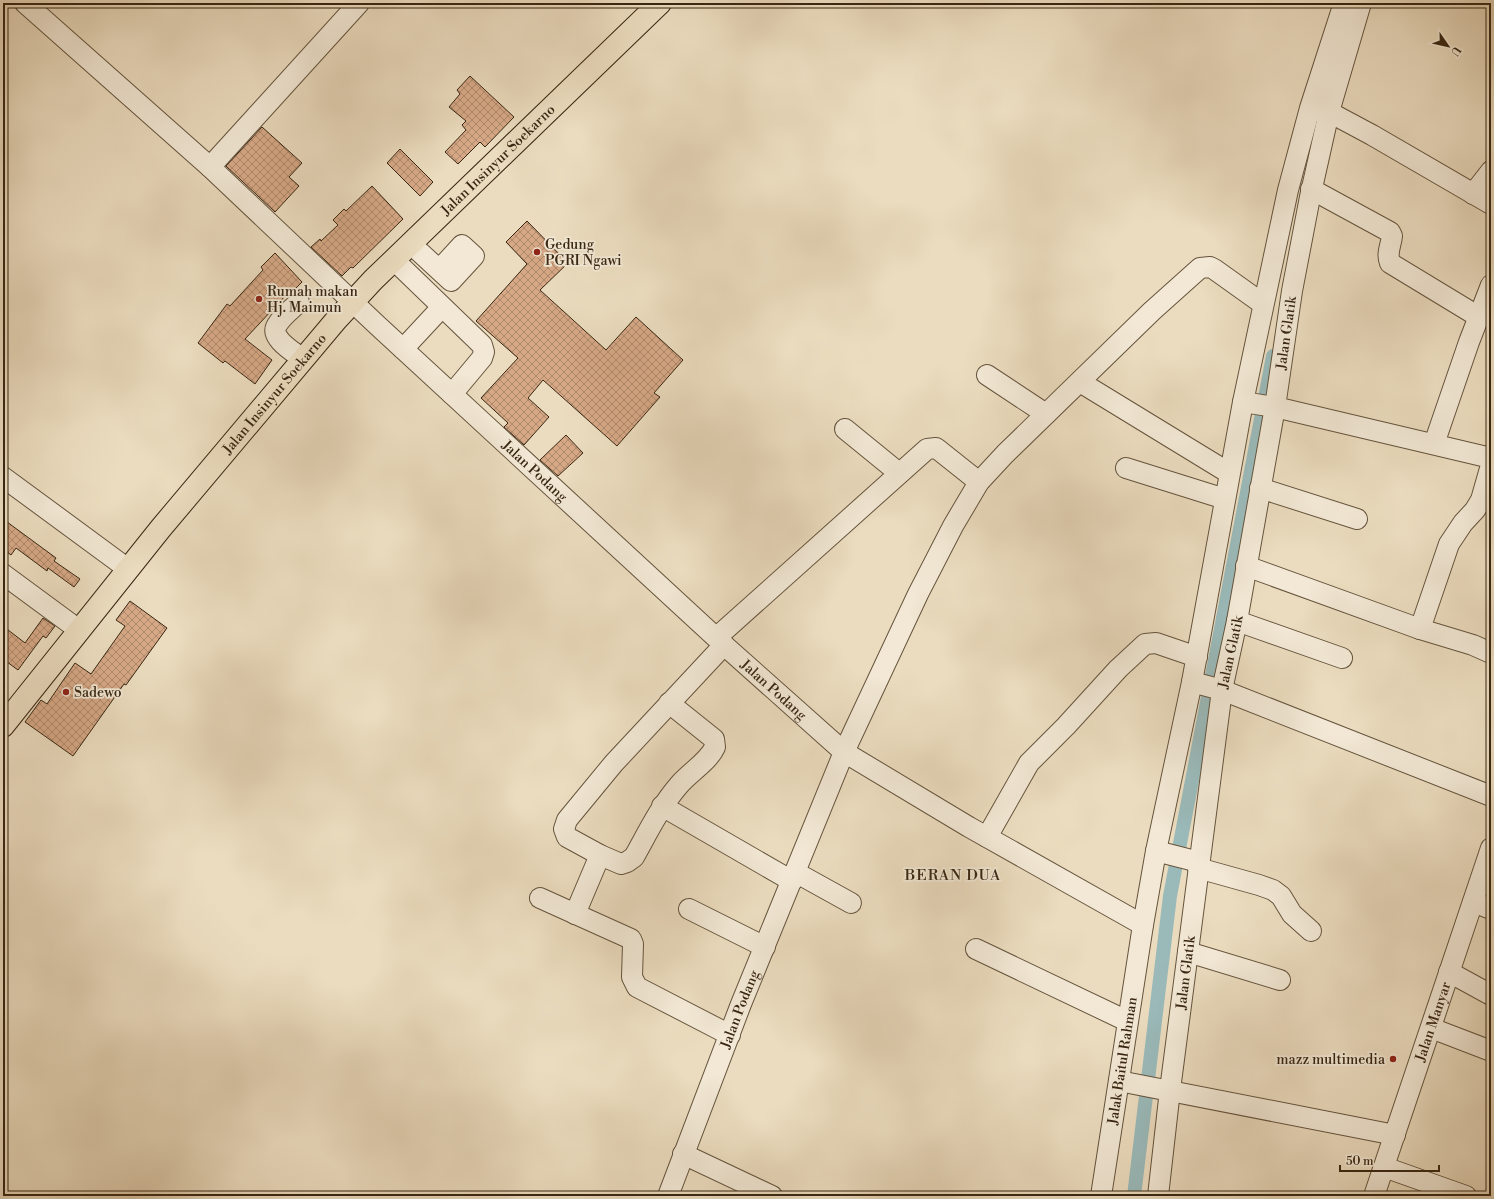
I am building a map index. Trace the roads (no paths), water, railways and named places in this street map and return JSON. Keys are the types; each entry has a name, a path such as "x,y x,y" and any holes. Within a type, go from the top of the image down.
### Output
{"highway":[{"name":"Jalan Insinyur Soekarno","path":"3,726 128,569 353,302 394,260 660,3"}],"street":[{"name":"Jalan Podang","path":"25,3 210,167 403,349 844,752 730,1034 668,1196"},
{"path":"210,167 359,3"},
{"path":"1311,932 1292,914 1281,896 1273,890 1183,859 1208,686 1197,657 1229,473 1260,404 1263,304 1281,288 1344,3"},
{"path":"1320,110 1361,3"},
{"path":"1320,110 1491,204"},
{"path":"1473,194 1491,171"},
{"path":"1302,193 1390,232 1392,236 1388,252 1390,263 1479,316"},
{"path":"411,244 439,270"},
{"path":"394,260 482,345 484,352 482,358 452,394"},
{"path":"1143,925 986,836 844,752 918,594 979,482 1046,414 1152,311 1200,268 1210,267 1214,269 1263,304"},
{"path":"1434,444 1491,285"},
{"name":"Jalan Glatik","path":"1158,1196 1145,1086 1188,952 1183,859 1208,686 1237,621 1260,488 1260,404 1281,288"},
{"path":"299,302 276,325 275,332 278,340 303,360"},
{"path":"403,349 442,307"},
{"path":"987,375 1046,414"},
{"path":"1080,382 1229,473"},
{"path":"1260,404 1491,458"},
{"path":"845,429 899,473"},
{"path":"669,703 714,740 715,747 680,784 662,806 634,856 630,860 621,864 600,855 567,837 564,829 567,820 614,763 669,703 721,641 899,473 927,449 936,448 979,482"},
{"path":"1420,629 1449,544 1481,500 1491,465"},
{"path":"1126,468 1225,499"},
{"path":"3,476 128,569"},
{"path":"1260,488 1357,519"},
{"path":"1246,566 1420,629 1473,645 1491,653"},
{"path":"3,574 79,630"},
{"path":"1237,621 1342,658"},
{"path":"986,836 1029,763 1066,726 1118,669 1145,644 1156,643 1197,657"},
{"path":"1208,686 1491,796"},
{"path":"662,806 794,877 851,903"},
{"name":"Jalan Manyar","path":"1374,1196 1449,972 1482,906 1491,848"},
{"path":"575,914 600,855"},
{"name":"Jalak Baitul Rahman","path":"1101,1196 1145,1086 1127,1021 1143,925 1183,859"},
{"path":"540,898 631,939 633,944 632,977 637,987 730,1034"},
{"path":"689,909 765,947"},
{"path":"976,949 1127,1021"},
{"path":"1188,952 1280,980"},
{"path":"1449,972 1491,995"},
{"path":"1431,1028 1491,1050"},
{"path":"1145,1086 1395,1135"},
{"path":"683,1154 772,1196"},
{"path":"1384,1167 1466,1196"}],"waterway":[{"path":"1134,1196 1170,896 1273,356"}],"place":[{"name":"Gedung PGRI Ngawi","path":"537,252"},
{"name":"Rumah makan Hj. Maimun","path":"259,299"},
{"name":"Sadewo","path":"66,692"},
{"name":"mazz multimedia","path":"1393,1059"}],"district":[{"name":"BERAN DUA","path":"953,875"}]}
